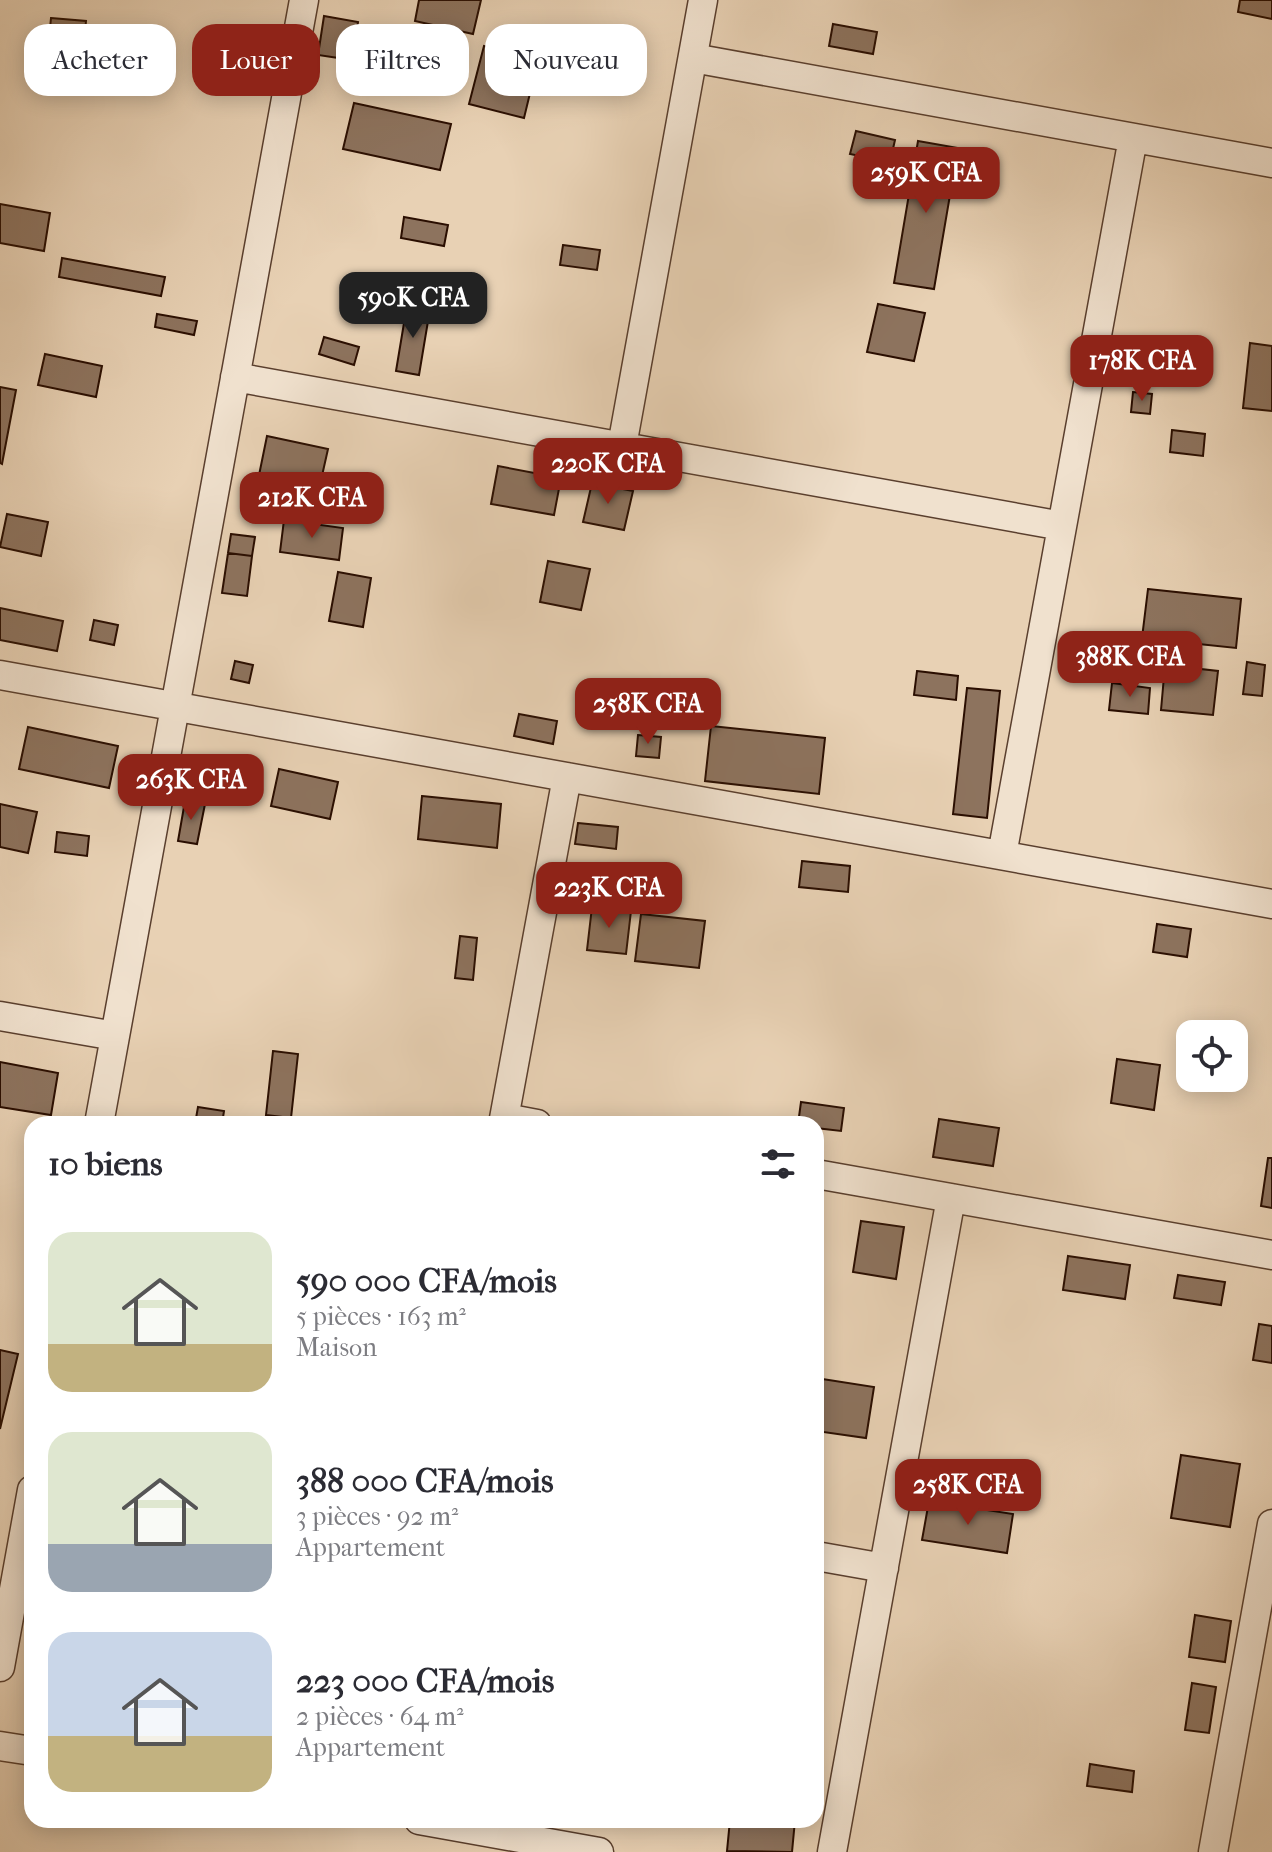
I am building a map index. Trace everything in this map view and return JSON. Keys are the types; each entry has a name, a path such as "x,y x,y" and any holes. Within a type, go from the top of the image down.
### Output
{"street":[{"path":"100,1116 304,0"},
{"path":"622,446 703,0"},
{"path":"693,58 1272,163"},
{"path":"1002,855 1133,138"},
{"path":"235,377 1062,526"},
{"path":"0,675 1272,904"},
{"path":"505,1116 567,777"},
{"path":"0,1016 115,1036"},
{"path":"824,1175 1272,1255"},
{"path":"832,1852 951,1198"},
{"path":"1213,1852 1272,1524"},
{"path":"0,1667 24,1534"},
{"path":"824,1557 884,1568"},
{"path":"0,1746 24,1750"},
{"path":"464,1828 599,1852"}],"building":[{"path":"419,0 481,0 473,34 469,33 469,24 415,21"},
{"path":"1240,0 1272,0 1272,19 1238,12"},
{"path":"324,16 358,22 336,24 336,58 320,55"},
{"path":"51,18 86,21 86,24 50,24"},
{"path":"833,24 877,32 873,54 829,46"},
{"path":"484,46 485,96 529,96 524,118 469,104"},
{"path":"354,103 451,124 440,170 343,149"},
{"path":"856,131 895,140 890,162 850,154"},
{"path":"918,141 958,148 934,289 894,283"},
{"path":"0,204 50,213 44,251 0,243"},
{"path":"404,217 448,225 444,246 401,238"},
{"path":"563,245 600,250 597,270 560,265"},
{"path":"62,258 165,277 161,296 59,277"},
{"path":"878,304 925,313 914,361 867,352"},
{"path":"407,305 430,309 419,375 396,371"},
{"path":"157,314 197,321 194,335 155,327"},
{"path":"324,337 359,347 354,365 319,354"},
{"path":"1250,343 1272,346 1272,411 1243,408"},
{"path":"1140,350 1158,352 1155,376 1137,374"},
{"path":"45,354 102,366 96,397 38,385"},
{"path":"0,387 16,390 2,464 0,463"},
{"path":"1133,392 1152,394 1150,414 1131,412"},
{"path":"1172,430 1205,434 1203,456 1170,452"},
{"path":"267,436 328,449 317,498 257,485"},
{"path":"498,466 561,478 554,515 491,504"},
{"path":"592,483 633,491 624,530 583,522"},
{"path":"7,514 48,522 41,556 0,547"},
{"path":"284,520 343,528 339,560 280,552"},
{"path":"231,534 255,537 252,556 228,553"},
{"path":"228,553 252,556 247,596 222,593"},
{"path":"548,561 590,569 581,610 540,602"},
{"path":"338,572 371,578 363,627 329,621"},
{"path":"1148,589 1241,599 1236,648 1142,638"},
{"path":"0,608 63,621 57,651 0,640"},
{"path":"94,620 118,625 114,645 90,640"},
{"path":"235,661 253,665 249,683 231,679"},
{"path":"1247,662 1265,665 1262,696 1243,694"},
{"path":"1165,665 1218,671 1213,715 1161,710"},
{"path":"917,671 958,676 956,700 914,695"},
{"path":"1112,683 1150,688 1148,714 1109,710"},
{"path":"967,688 1000,691 987,818 953,814"},
{"path":"519,714 557,721 553,744 514,736"},
{"path":"711,726 825,738 819,794 705,781"},
{"path":"28,727 118,746 109,788 19,769"},
{"path":"638,735 661,737 659,758 636,756"},
{"path":"279,769 338,782 330,819 271,806"},
{"path":"422,796 501,804 497,848 418,839"},
{"path":"185,801 205,804 197,844 178,841"},
{"path":"0,804 37,812 28,853 0,847"},
{"path":"578,823 618,827 616,849 575,844"},
{"path":"57,832 89,836 87,856 55,852"},
{"path":"802,861 850,866 848,892 799,887"},
{"path":"592,907 631,911 626,954 587,950"},
{"path":"641,914 705,921 699,968 635,961"},
{"path":"1157,924 1191,929 1187,957 1153,952"},
{"path":"460,936 477,938 473,980 455,978"},
{"path":"273,1051 298,1054 291,1116 266,1115"},
{"path":"1117,1059 1160,1065 1154,1110 1111,1103"},
{"path":"0,1062 58,1073 51,1115 0,1107"},
{"path":"801,1102 844,1108 841,1131 824,1129 824,1116 799,1116"},
{"path":"198,1107 224,1111 223,1116 196,1116"},
{"path":"939,1119 999,1128 993,1166 933,1157"},
{"path":"1268,1158 1272,1158 1272,1208 1261,1206"},
{"path":"861,1221 904,1227 896,1279 853,1272"},
{"path":"1068,1256 1130,1265 1125,1299 1063,1290"},
{"path":"1178,1275 1225,1282 1221,1305 1174,1298"},
{"path":"1259,1324 1272,1326 1272,1363 1253,1360"},
{"path":"0,1350 18,1354 0,1429"},
{"path":"824,1379 874,1387 866,1438 824,1432"},
{"path":"1181,1455 1240,1464 1230,1527 1171,1518"},
{"path":"929,1501 1013,1514 1007,1553 922,1540"},
{"path":"1195,1615 1231,1621 1225,1662 1189,1657"},
{"path":"1192,1683 1216,1687 1209,1733 1185,1730"},
{"path":"1090,1764 1134,1771 1132,1792 1087,1786"},
{"path":"729,1828 794,1828 792,1852 727,1851"}]}
